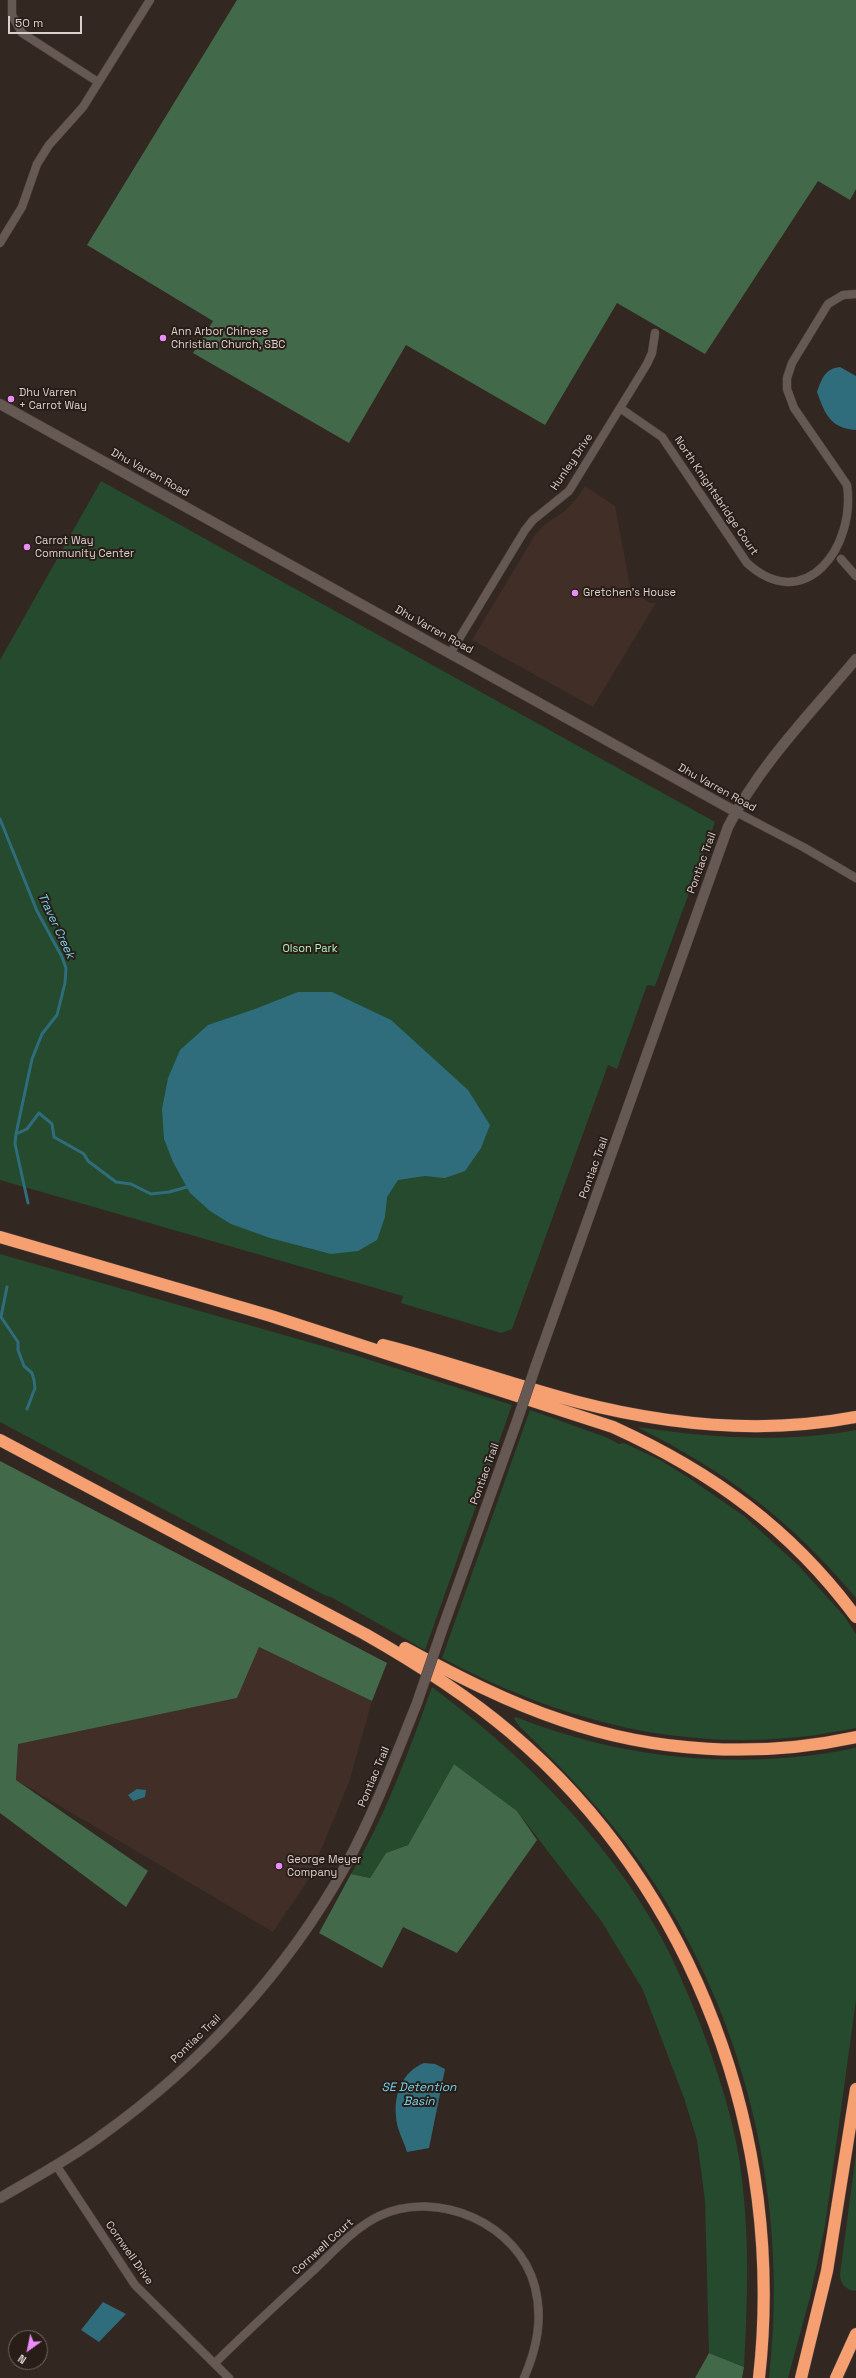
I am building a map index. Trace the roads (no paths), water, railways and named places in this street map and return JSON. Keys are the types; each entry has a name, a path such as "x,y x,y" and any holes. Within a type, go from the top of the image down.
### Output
{"highway":[{"path":"0,1238 271,1316 411,1352 574,1401 650,1418 718,1426 772,1426 826,1423 856,1417"},
{"path":"271,1316 575,1413 657,1447 749,1505 782,1534 838,1593 856,1617"},
{"path":"0,1440 372,1638 446,1683 511,1733 578,1799 608,1835 646,1887 689,1963 716,2026 732,2073 748,2132 756,2178 763,2244 764,2338 759,2378"},
{"path":"92,1488 208,1543 453,1673 561,1720 609,1734 668,1746 730,1750 782,1748 856,1737"},
{"path":"800,2378 827,2271 856,2089"},
{"path":"836,2378 856,2334"}],"main road":[{"name":"Dhu Varren Road","path":"0,404 451,652 736,812"},
{"name":"Pontiac Trail","path":"0,2198 102,2136 163,2086 206,2048 276,1970 319,1910 354,1850 379,1797 417,1704 708,879 736,812 780,749 856,659"}],"street":[{"path":"12,0 12,15 22,33 98,82"},
{"path":"0,243 22,207 37,164 49,145 83,107 150,0"},
{"path":"855,522 853,491 794,408 787,389 792,363 828,304 843,295 856,294"},
{"name":"Hunley Drive","path":"451,652 525,530 533,520 562,499 569,491 647,364 655,341 655,333"},
{"name":"North Knightsbridge Court","path":"620,408 662,437 747,562 755,570 764,576 782,582 804,581 822,574 842,556 847,565"},
{"path":"847,565 856,569"},
{"path":"847,565 856,576"},
{"name":"Dhu Varren Road","path":"736,812 805,848 856,878"},
{"name":"Cornwell Drive","path":"56,2165 135,2285 229,2378"},
{"name":"Cornwell Court","path":"215,2363 355,2231 388,2212 417,2206 460,2212 479,2220 507,2242 529,2272 535,2286 540,2320 533,2358 524,2378"}],"water":[{"path":"840,367 856,376 856,430 847,429 834,423 826,413 817,392 827,372"},
{"path":"298,992 332,992 391,1020 468,1090 490,1125 481,1148 465,1171 445,1178 425,1176 398,1180 387,1197 385,1217 377,1240 358,1251 331,1254 270,1238 231,1224 210,1211 190,1193 173,1162 164,1139 162,1109 168,1078 180,1050 208,1025"},
{"path":"137,1789 146,1790 145,1797 133,1801 128,1795"},
{"name":"SE Detention Basin","path":"424,2063 435,2064 445,2069 429,2148 407,2152 396,2121 396,2100 405,2078 416,2067"},
{"path":"103,2302 126,2314 99,2342 81,2330"}],"waterway":[{"name":"Traver Creek","path":"0,819 37,911 62,957 66,968 65,983 57,1015 42,1034 32,1059 16,1134 15,1144 28,1203"},
{"path":"16,1134 27,1129 39,1113 52,1124 54,1137 84,1154 88,1161 116,1182 131,1184 151,1194 169,1192 187,1187"},
{"name":"Traver Creek","path":"7,1287 1,1317 18,1342 18,1350 24,1366 32,1373 34,1380 35,1388 27,1409"}],"place":[{"name":"Ann Arbor Chinese Christian Church, SBC","path":"163,338"},
{"name":"Dhu Varren + Carrot Way","path":"11,399"},
{"name":"Carrot Way Community Center","path":"27,547"},
{"name":"Gretchen's House","path":"575,593"},
{"name":"George Meyer Company","path":"279,1866"}],"park label":[{"name":"Olson Park","path":"310,949"}]}
